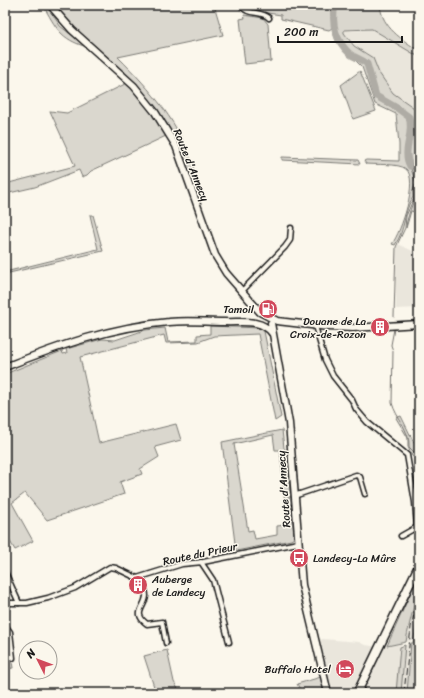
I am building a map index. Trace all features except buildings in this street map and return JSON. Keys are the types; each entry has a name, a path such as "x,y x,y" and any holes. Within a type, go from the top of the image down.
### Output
{"main road":[{"path":"357,693 419,565"}],"street":[{"name":"Route d'Annecy","path":"50,5 72,30 134,86 161,121 176,146 215,255 222,267 267,321 272,333 289,423 302,584 328,693"},
{"path":"241,5 246,11 265,15 269,18"},
{"path":"242,291 287,244 290,238 290,228"},
{"path":"5,367 78,340 137,326 183,321 255,323 267,321 349,328 419,324"},
{"path":"315,326 325,360 333,376 352,400 356,409 367,422 407,455 415,502 417,527 401,536"},
{"path":"294,496 356,475 360,477 365,494"},
{"name":"Route du Prieur","path":"141,578 171,567 298,543"},
{"path":"201,562 213,580 229,642"},
{"path":"5,613 7,603 35,602 70,590 110,567 116,568 135,578 141,578 146,595 139,610 140,615 143,621 147,624 162,622 166,643"},
{"path":"5,572 19,603"},
{"path":"5,624 10,632 13,658"}],"shaded area":[{"path":"43,5 47,5 60,26 87,47 78,44 60,32"},
{"path":"54,5 214,5 223,35 118,57 142,82 164,109 181,138 194,170 188,172 184,156 167,124 141,89 118,66 79,32"},
{"path":"244,5 380,5 385,20 394,32 419,51 419,57 372,29 344,30 344,33 354,46 373,58 379,73 393,93 417,110 419,120 419,213 411,211 406,228 408,216 416,192 417,181 399,239 395,245 392,244 404,218 410,194 410,175 403,167 366,164 364,161 399,161 396,114 375,104 362,67 336,41 332,28 329,30 281,19 281,15 248,10"},
{"path":"244,15 263,18 268,24 271,61 245,64 240,19 245,18"},
{"path":"372,29 419,57 419,120 417,110 393,93 368,54 354,46 344,33 345,30 353,31"},
{"path":"360,71 376,111 353,119 341,85"},
{"path":"127,83 154,116 166,136 91,171 82,177 79,170 35,187 5,194 5,184 75,166 50,111 67,113"},
{"path":"282,157 358,160 360,164 282,160"},
{"path":"90,215 93,215 103,251 5,274 5,272 98,249"},
{"path":"398,244 419,254 419,308 396,309 396,248"},
{"path":"210,326 260,328 264,331 281,417 275,421 258,334 214,336 198,342 166,343 164,335 80,357 99,443 176,424 181,440 155,447 159,457 140,469 142,474 120,482 124,494 47,520 25,493 12,503 33,541 15,550 5,533 5,374 62,351 63,354 67,353 66,349 102,339 115,340 145,330 165,328 168,342 197,341 197,335 210,334"},
{"path":"401,416 419,453 419,461 412,456 408,447 408,438 396,418"},
{"path":"282,430 284,448 287,451 290,493 287,494 287,497 291,497 294,538 291,540 236,551 222,442","holes":["273,435 275,450 280,450 287,525 277,526 277,535 255,539 253,530 248,531 234,444"]},
{"path":"419,574 419,582 406,642 387,646"},
{"path":"419,583 419,610 413,640 406,642 410,618"},
{"path":"419,610 419,693 407,693 411,643 413,643"},
{"path":"8,638 13,668 5,669 5,639"},
{"path":"323,639 359,642 365,645 379,647 401,644 400,647 411,643 407,693 325,693 314,641"},
{"path":"405,645 401,693 396,693 400,647"},
{"path":"167,650 174,682 178,689 170,693 156,693 144,656"},
{"path":"321,677 325,693 300,693 301,691 297,684"}],"waterway":[{"path":"335,5 334,25 341,44 350,54 367,64 376,96 409,117 410,130 407,154 410,166"},
{"path":"394,317 396,247 405,228 406,216 414,198 413,191 416,183 410,166"},
{"path":"411,167 419,176"},
{"path":"394,329 391,345 393,351 392,403 407,435 409,447 419,457"}],"railway":[{"path":"404,693 411,627 419,593"}],"place":[{"name":"Tamoil","path":"268,309"},
{"name":"Douane de La Croix-de-Rozon","path":"380,327"},
{"name":"Landecy-La Mûre","path":"299,558"},
{"name":"Auberge de Landecy","path":"138,585"},
{"name":"Buffalo Hotel","path":"345,669"}]}
